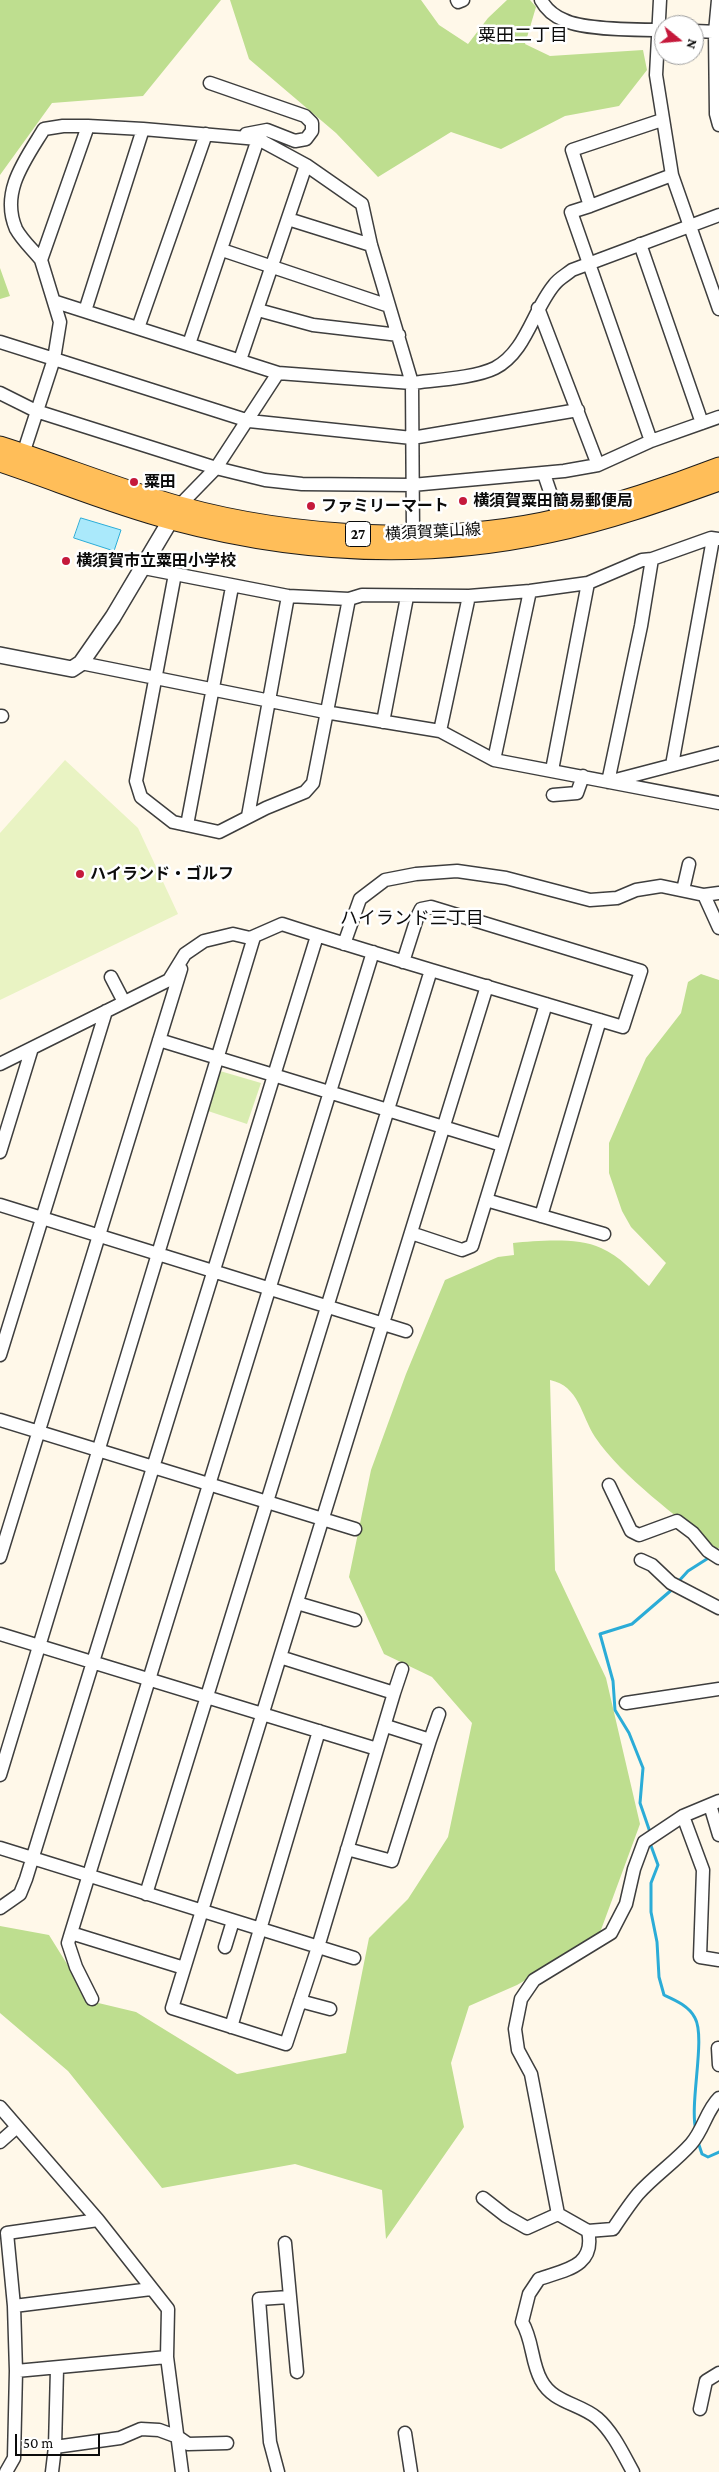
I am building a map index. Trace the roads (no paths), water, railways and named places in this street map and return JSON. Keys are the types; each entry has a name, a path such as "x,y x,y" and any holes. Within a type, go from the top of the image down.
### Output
{"main road":[{"name":"横須賀葉山線","path":"0,446 175,513 335,533 413,535 510,527 559,518 671,485 719,467"},
{"name":"横須賀葉山線","path":"0,462 257,539 323,548 410,550 498,543 550,533 621,515 714,486"}],"street":[{"path":"457,0 458,2 463,0"},
{"path":"541,0 546,9 565,21 593,26 654,30"},
{"path":"660,0 660,15"},
{"path":"718,0 716,114 719,125"},
{"path":"704,31 717,32"},
{"path":"657,65 656,75 662,120 672,175 719,309"},
{"path":"210,83 305,116 312,123 312,131 306,139 295,141 267,130 233,137"},
{"path":"590,206 572,150 662,120"},
{"path":"24,454 36,411 54,359 60,322 56,302 41,260 17,230 8,203 11,187 44,129 63,126 88,126 258,139 306,165 362,204 371,245 412,383 413,535"},
{"path":"41,260 88,126"},
{"path":"85,311 143,129"},
{"path":"138,328 206,134"},
{"path":"190,344 258,139"},
{"path":"240,360 306,165"},
{"path":"651,441 571,212 672,175"},
{"path":"56,302 240,360 278,374 412,383 463,376 495,368 513,352 527,334 538,308 555,283 572,270 588,262 719,215"},
{"path":"288,218 371,245"},
{"path":"640,244 702,423"},
{"path":"222,250 389,306"},
{"path":"538,308 598,465"},
{"path":"258,310 313,325 399,335"},
{"path":"0,342 248,421 412,438 578,410"},
{"path":"0,655 72,669 81,663 144,568 175,513 216,468 278,374"},
{"path":"0,393 36,411 216,468 265,480 302,484 412,485 544,474 598,465 651,441 719,417"},
{"path":"544,474 559,518"},
{"path":"144,568 232,587 288,596 349,599 362,595 407,597 469,596 530,592 588,583 642,560 652,559 716,539 672,765"},
{"path":"608,782 639,635 652,559"},
{"path":"176,574 136,781 141,797 173,822 219,832 248,816 305,792 312,783 349,599"},
{"path":"552,770 588,583"},
{"path":"187,825 232,587"},
{"path":"494,760 530,592"},
{"path":"248,816 288,596"},
{"path":"440,731 469,596"},
{"path":"383,722 407,597"},
{"path":"81,663 325,712 440,731 494,760 719,803"},
{"path":"608,782 719,753"},
{"path":"553,795 577,793 583,776"},
{"path":"683,890 689,864"},
{"path":"344,944 360,900 385,880 416,874 457,871 506,878 590,900 617,898 636,890 661,886 704,895 719,893"},
{"path":"704,895 719,928"},
{"path":"0,1064 169,980 185,954 204,940 233,934 254,937 282,924 403,962 623,1027 641,971 431,906 421,909 418,915 403,962"},
{"path":"0,1908 20,1894 32,1858 317,936"},
{"path":"0,1774 254,937"},
{"path":"92,1999 76,1967 68,1943 373,952"},
{"path":"0,1557 185,954"},
{"path":"146,1894 431,970"},
{"path":"111,977 124,1002"},
{"path":"402,1669 318,1947 286,2044 172,2008 487,986"},
{"path":"411,1233 462,1250 472,1246 546,1004"},
{"path":"0,1355 106,1010"},
{"path":"540,1216 600,1020"},
{"path":"159,1040 502,1145"},
{"path":"0,1152 32,1048"},
{"path":"486,1200 604,1234"},
{"path":"0,1205 406,1331"},
{"path":"0,1420 355,1529"},
{"path":"609,1486 631,1531 635,1534 639,1535 677,1521 693,1533 708,1551 719,1558"},
{"path":"641,1560 652,1565 671,1583 719,1608"},
{"path":"297,1603 355,1620"},
{"path":"0,1634 378,1749"},
{"path":"280,1657 394,1693"},
{"path":"626,1703 719,1689"},
{"path":"348,1849 392,1861 439,1714"},
{"path":"386,1726 430,1740"},
{"path":"231,2027 319,1731"},
{"path":"719,1834 715,1803 683,1816 644,1842 634,1869 626,1904 611,1933 534,1980 521,1998 515,2029 518,2050 531,2074 558,2214 588,2231 613,2229 639,2193 672,2165 691,2144 704,2126 710,2107 719,2098"},
{"path":"683,1816 703,1870 700,1957 719,1960"},
{"path":"0,1848 354,1958"},
{"path":"225,1947 233,1921"},
{"path":"71,1933 184,1968"},
{"path":"300,2001 330,2009"},
{"path":"718,2048 719,2065"},
{"path":"0,2107 98,2220 151,2290 168,2309 167,2357 182,2472"},
{"path":"0,2142 17,2127"},
{"path":"483,2198 506,2216 527,2228 558,2214"},
{"path":"6,2472 14,2458 16,2371 14,2306 7,2233 98,2220"},
{"path":"588,2231 590,2241 586,2255 569,2270 539,2279 529,2294 522,2322 528,2332 532,2357 541,2381 564,2403 583,2409 597,2418 612,2436 633,2472"},
{"path":"285,2243 297,2372"},
{"path":"14,2306 151,2290"},
{"path":"278,2472 270,2442 260,2299 289,2297"},
{"path":"16,2371 57,2369 167,2357"},
{"path":"52,2472 56,2446 57,2369"},
{"path":"700,2409 706,2380 719,2373"},
{"path":"56,2446 120,2438 141,2429 159,2430 178,2437 188,2444 227,2443"},
{"path":"405,2433 411,2472"}],"water":[{"path":"81,518 121,530 114,551 74,538"}],"waterway":[{"path":"678,1582 688,1571 710,1557"},
{"path":"651,1835 640,1803 643,1768 629,1733 615,1710 613,1681 600,1634 632,1624 675,1587"},
{"path":"650,1843 658,1865 651,1883 651,1912 657,1942 659,1977 664,1995 689,2010 695,2018 698,2027 699,2040 694,2105 696,2131"},
{"path":"698,2142 702,2154 708,2157 719,2152"}],"place":[{"name":"粟田","path":"134,482"},
{"name":"横須賀粟田簡易郵便局","path":"463,501"},
{"name":"ファミリーマート","path":"311,506"},
{"name":"横須賀市立粟田小学校","path":"66,561"},
{"name":"ハイランド・ゴルフ","path":"80,874"}],"district":[{"name":"粟田二丁目","path":"523,35"},
{"name":"ハイランド三丁目","path":"412,918"}]}
